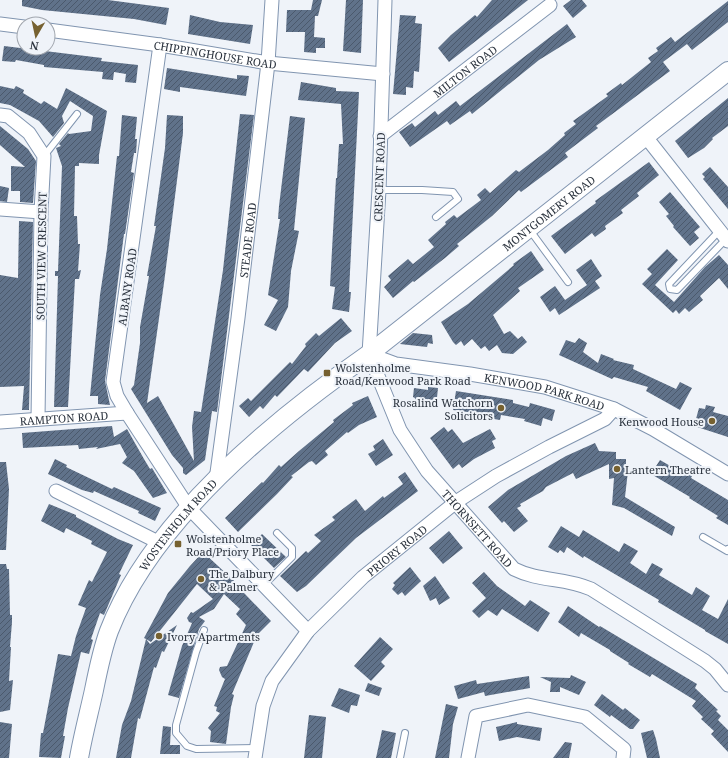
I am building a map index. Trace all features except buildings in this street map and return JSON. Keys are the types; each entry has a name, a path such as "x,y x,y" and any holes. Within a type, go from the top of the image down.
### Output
{"street":[{"name":"STEADE ROAD","path":"216,480 238,318 268,63 272,0"},
{"name":"CRESCENT ROAD","path":"369,354 380,190 380,136 385,0"},
{"name":"MILTON ROAD","path":"380,136 550,5"},
{"path":"0,24 16,26"},
{"name":"CHIPPINGHOUSE ROAD","path":"56,31 160,45 268,63 383,74"},
{"name":"ALBANY ROAD","path":"160,45 113,382 117,396 127,413 189,508 308,631"},
{"name":"MONTGOMERY ROAD","path":"369,354 728,71"},
{"path":"0,115 8,116 29,133 44,156"},
{"path":"646,137 725,237"},
{"name":"SOUTH VIEW CRESCENT","path":"38,419 41,212 44,156"},
{"path":"0,209 41,212"},
{"name":"WOSTENHOLM ROAD","path":"79,758 102,654 109,630 127,592 160,543 189,508 216,480 270,429 320,388 369,354"},
{"name":"KENWOOD PARK ROAD","path":"369,354 396,364 470,374 545,387 614,409 654,429 728,474"},
{"name":"THORNSETT ROAD","path":"369,354 400,430 427,470 514,569 527,576 579,583 705,661 727,682"},
{"name":"PRIORY ROAD","path":"256,753 263,706 272,682 308,631 363,576 456,502 496,476 549,447 605,420 614,409"},
{"name":"RAMPTON ROAD","path":"0,422 127,413"},
{"path":"56,491 160,543"},
{"path":"468,758 476,716 528,705 585,717 624,749 623,758"}],"lane":[{"path":"44,156 77,114"},
{"path":"380,190 453,192 458,199 436,217"},
{"path":"529,228 568,282"},
{"path":"725,237 677,290 670,289 669,284 725,237"},
{"path":"264,585 292,557 292,548 277,533"},
{"path":"703,537 727,551 728,550"},
{"path":"204,630 196,652 176,725 176,733 187,746 196,749 256,753"},
{"path":"400,758 405,733"}],"place":[{"name":"Wolstenholme Road/Kenwood Park Road","path":"327,373"},
{"name":"Rosalind Watchorn Solicitors","path":"501,408"},
{"name":"Kenwood House","path":"712,421"},
{"name":"Lantern Theatre","path":"617,469"},
{"name":"Wolstenholme Road/Priory Place","path":"178,544"},
{"name":"The Dalbury & Palmer","path":"201,579"},
{"name":"Ivory Apartments","path":"159,636"}]}
